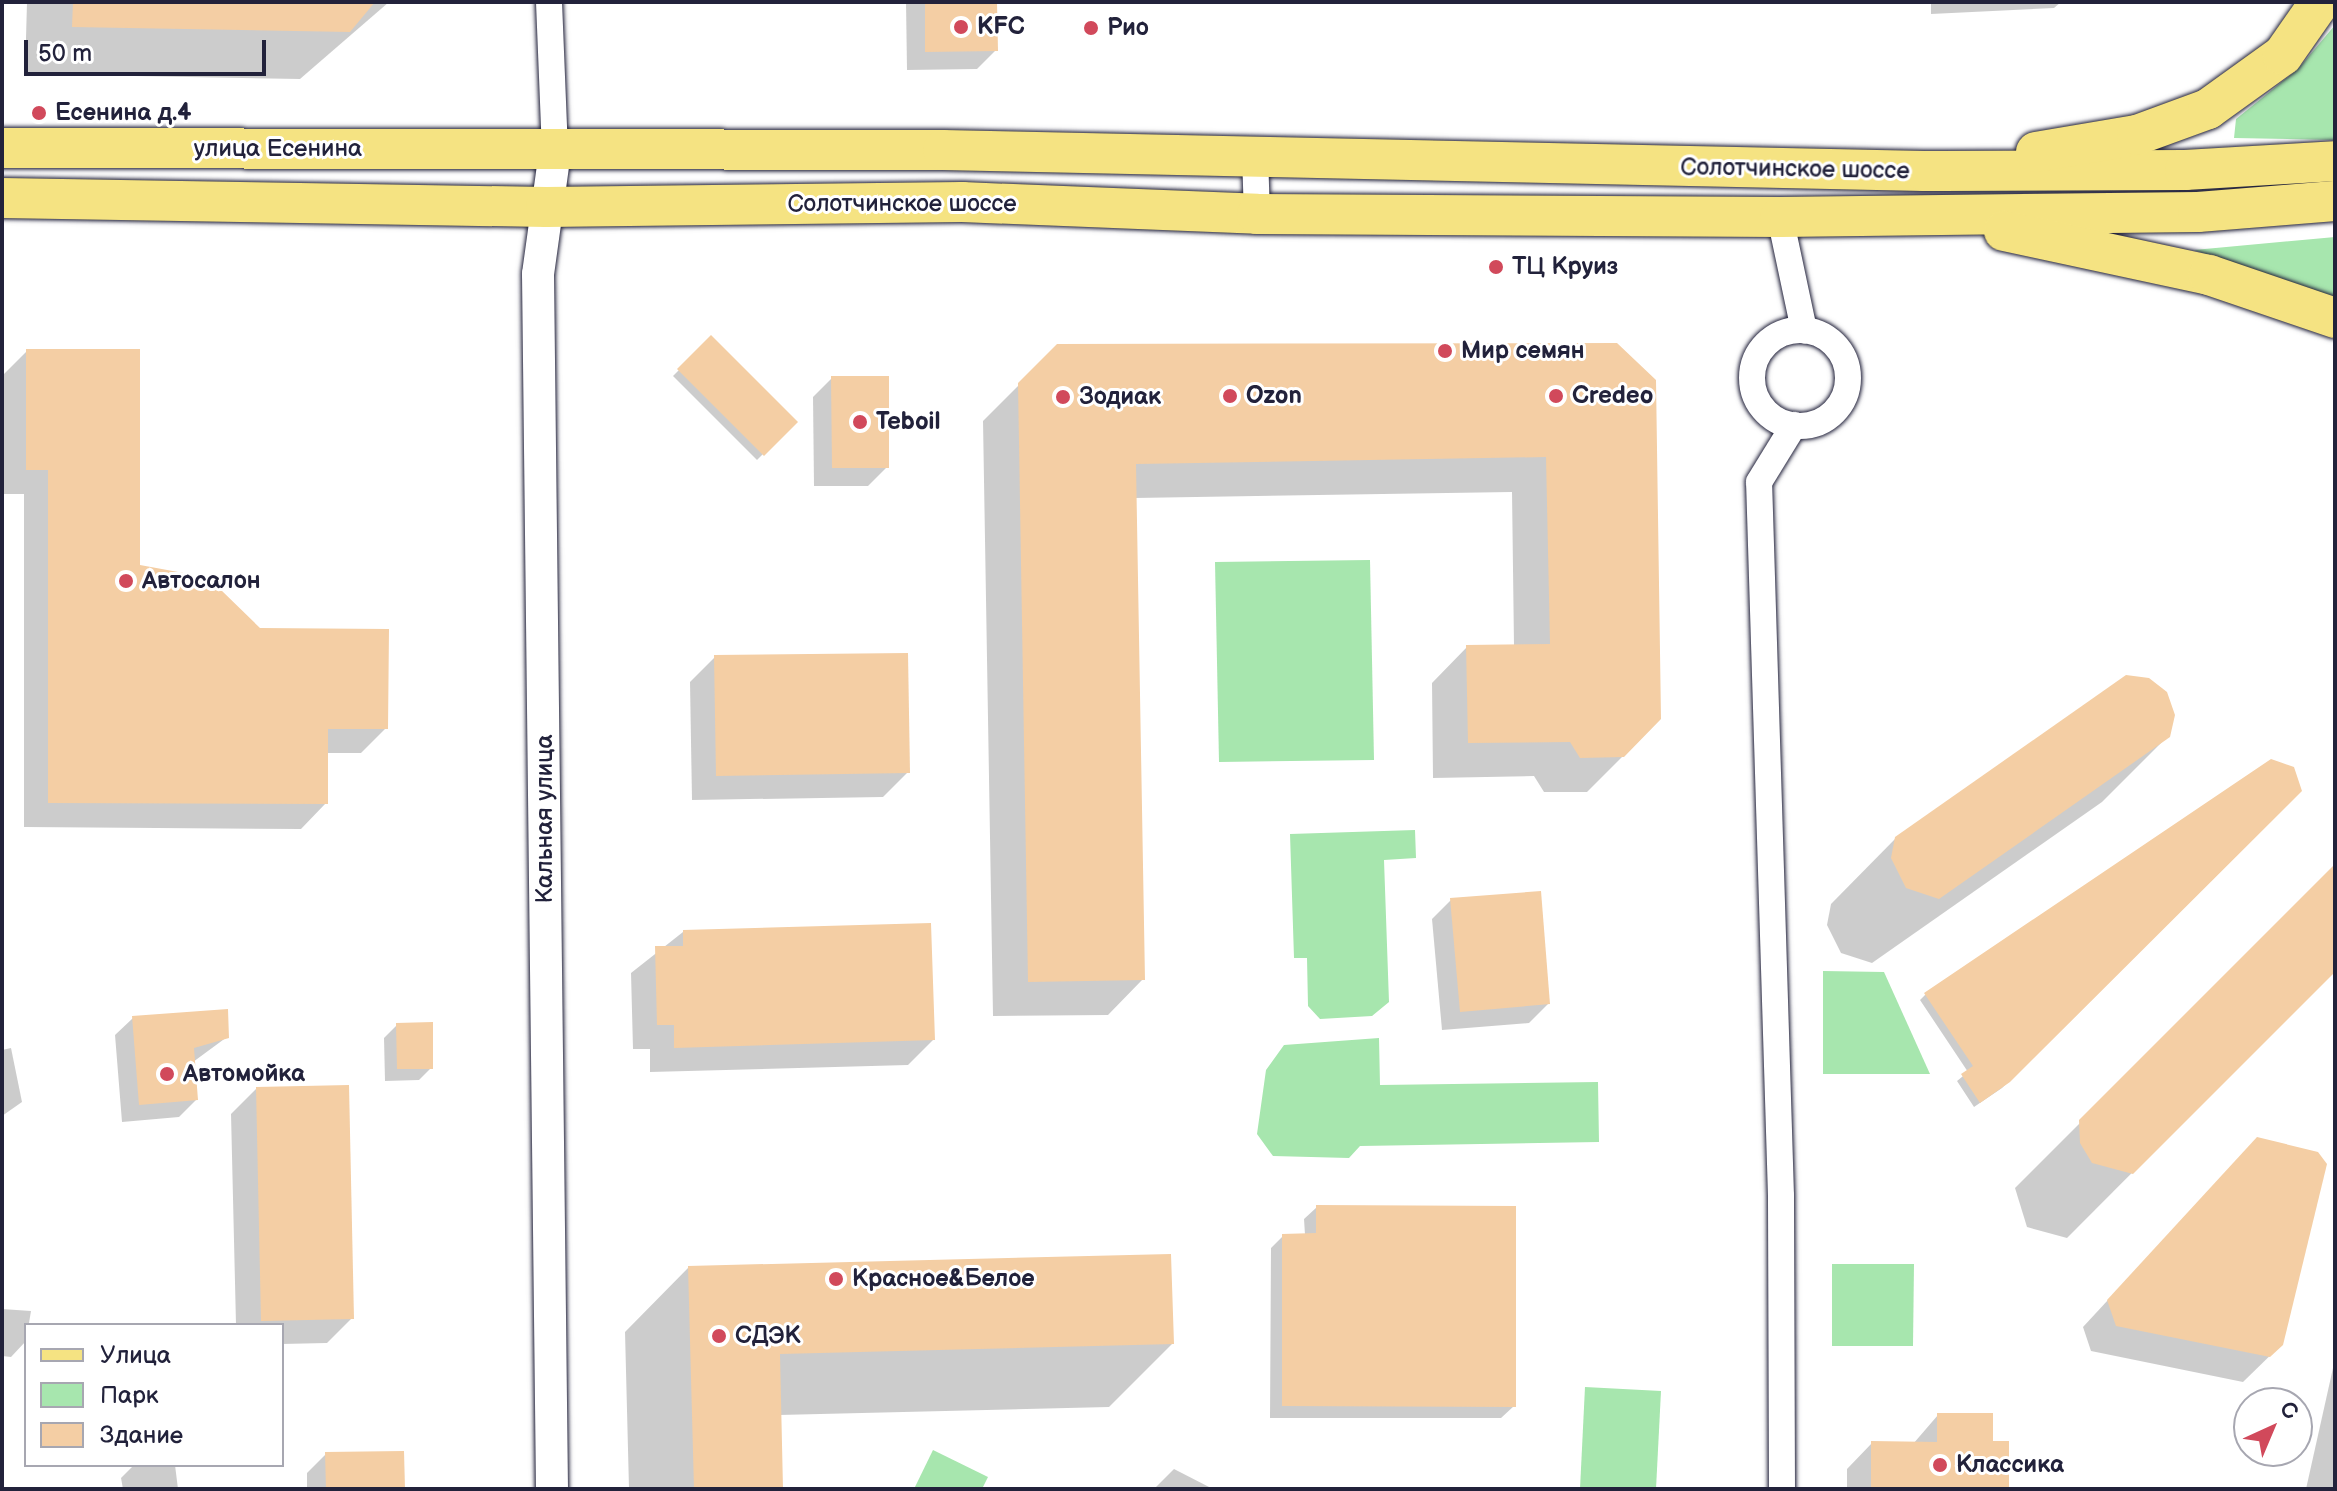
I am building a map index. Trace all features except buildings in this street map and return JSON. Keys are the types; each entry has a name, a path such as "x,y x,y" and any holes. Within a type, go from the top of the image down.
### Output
{"main road":[{"path":"1924,171 2172,125 2247,87 2283,55 2320,2"},
{"name":"улица Есенина","path":"2,148 555,151"},
{"name":"Солотчинское шоссе","path":"555,151 1255,155 1924,171 2185,170 2335,161"},
{"path":"2,198 546,207"},
{"name":"Солотчинское шоссе","path":"546,207 962,202 1257,214 1780,217 2198,212 2335,201"},
{"path":"1929,216 2209,275 2335,318"}],"street":[{"path":"549,2 555,151"},
{"name":"Кальная улица","path":"552,1489 538,274 555,151"},
{"path":"1255,155 1257,214"},
{"path":"1780,217 1804,330"},
{"path":"1804,330 1833,343 1848,384 1823,420 1794,425 1756,398 1753,365 1773,338 1804,330"},
{"path":"1782,1489 1781,1196 1759,482 1794,425"}],"green space":[{"path":"2335,25 2335,140 2234,138 2236,119 2298,69"},
{"path":"2335,237 2335,299 2194,250"},
{"path":"1370,560 1374,760 1219,762 1215,562"},
{"path":"1415,830 1416,858 1384,860 1389,1002 1372,1016 1320,1019 1308,1006 1307,958 1294,958 1290,834"},
{"path":"1823,971 1884,972 1930,1074 1823,1074"},
{"path":"1379,1038 1380,1085 1598,1082 1599,1142 1360,1146 1349,1158 1273,1156 1257,1134 1266,1070 1284,1045"},
{"path":"1832,1264 1914,1264 1913,1346 1832,1346"},
{"path":"1585,1387 1661,1391 1656,1489 1580,1489"},
{"path":"933,1450 988,1477 982,1489 914,1489"}],"place":[{"name":"KFC","path":"961,27"},
{"name":"Рио","path":"1091,28"},
{"name":"Есенина д.4","path":"39,113"},
{"name":"ТЦ Круиз","path":"1496,267"},
{"name":"Мир семян","path":"1445,351"},
{"name":"Ozon","path":"1230,396"},
{"name":"Credeo","path":"1556,396"},
{"name":"Зодиак","path":"1063,397"},
{"name":"Teboil","path":"860,422"},
{"name":"Автосалон","path":"126,581"},
{"name":"Автомойка","path":"167,1074"},
{"name":"Красное&Белое","path":"836,1279"},
{"name":"СДЭК","path":"719,1336"},
{"name":"Классика","path":"1940,1465"}]}
